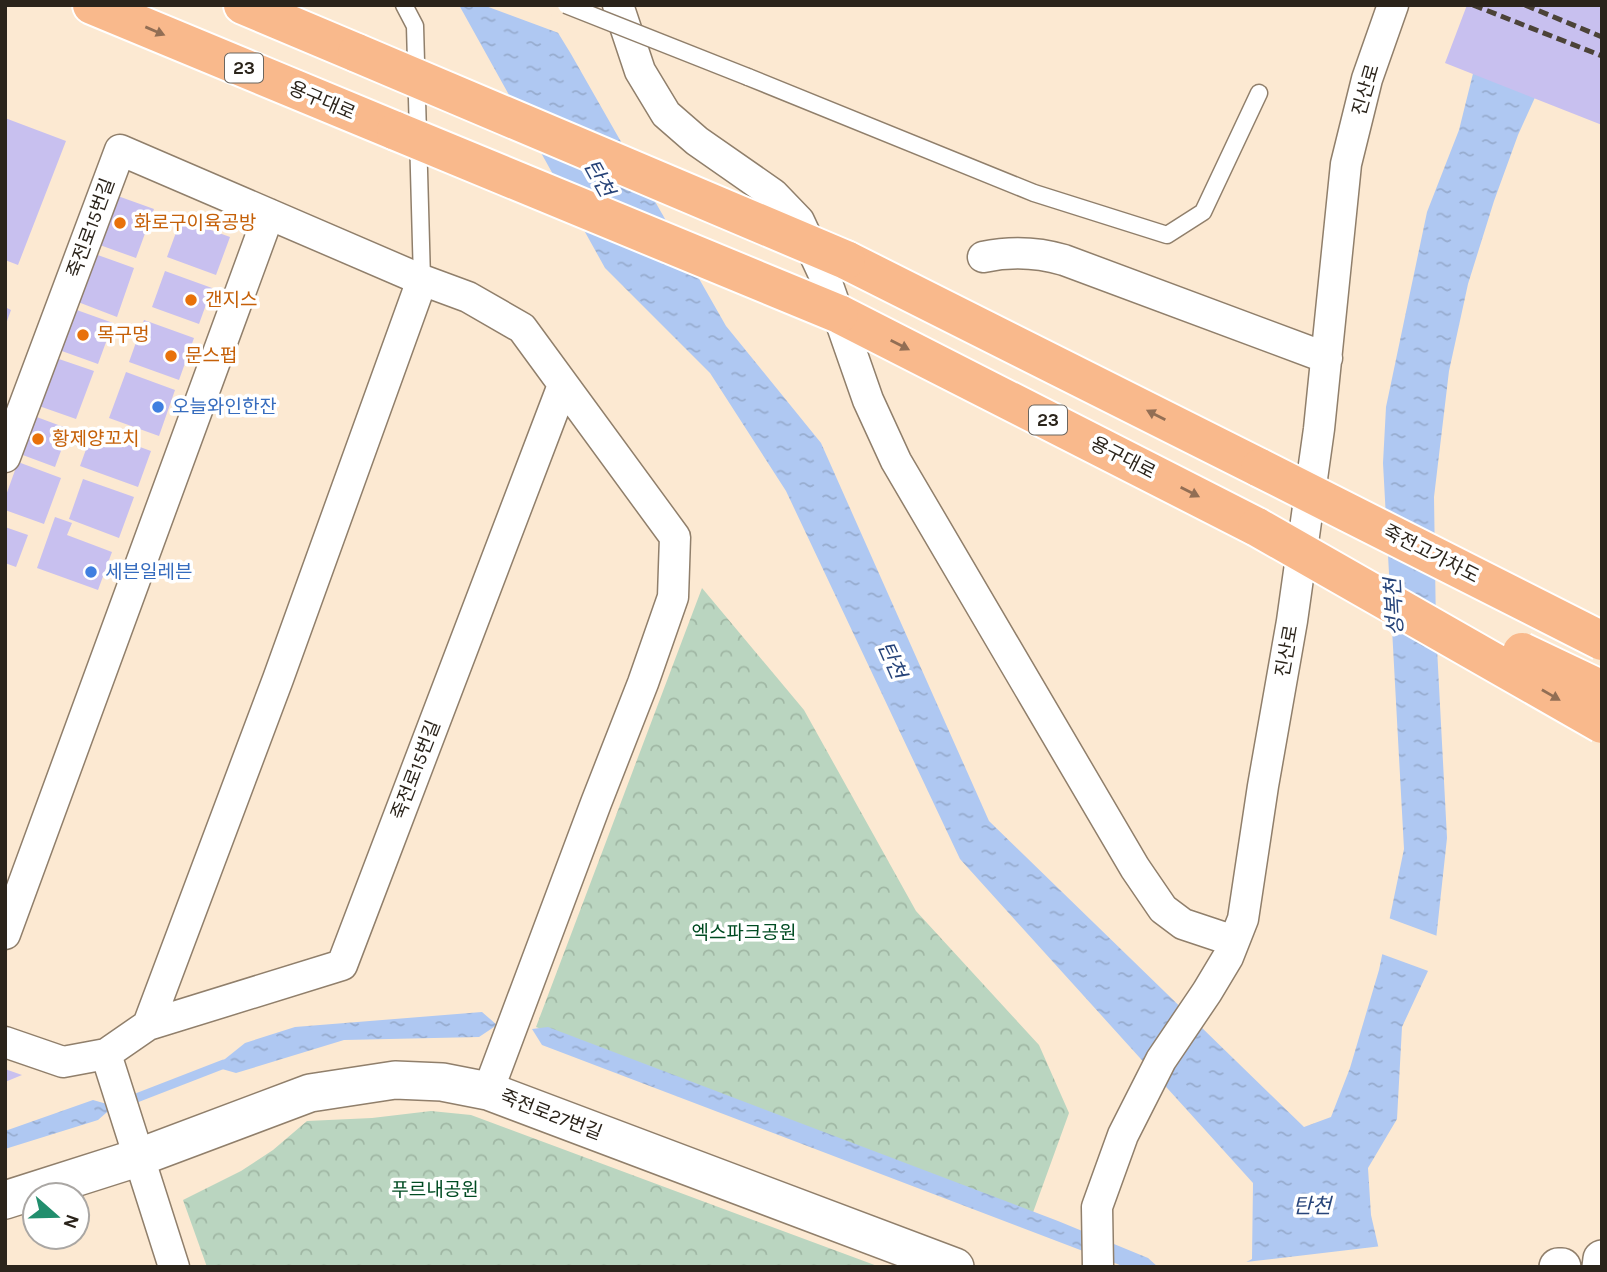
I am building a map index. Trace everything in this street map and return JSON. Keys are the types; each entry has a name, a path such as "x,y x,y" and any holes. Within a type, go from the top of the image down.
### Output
{"main road":[{"name":"용구대로","path":"92,5 839,314 1257,527"},
{"path":"243,5 846,260 1260,468 1602,616"},
{"name":"죽전고가차도","path":"1260,468 1602,641"},
{"path":"1257,527 1602,690"},
{"name":"23","path":"1257,527 1602,724"}],"street":[{"path":"618,5 640,71 666,114 696,141 774,194 799,221 825,277 868,400 896,461 1135,868 1163,909 1183,924 1238,930"},
{"name":"진산로","path":"1097,1261 1097,1207 1123,1135 1161,1060 1207,992 1238,930 1294,607 1320,429 1346,164 1367,79 1393,5"},
{"name":"죽전로15번길","path":"5,457 120,150 422,280 468,297 522,328 675,537 673,597 488,1091"},
{"path":"5,934 269,214"},
{"path":"983,257 1003,253 1043,254 1064,260 1327,358"},
{"path":"148,1025 278,679 422,280"},
{"name":"죽전로15번길","path":"5,1042 63,1062 107,1059 148,1025 342,965 563,385"},
{"path":"107,1059 173,1267"},
{"name":"죽전로27번길","path":"5,1200 137,1158 310,1093 395,1080 442,1082 488,1091 955,1267"},
{"path":"1601,1267 1602,1259"}],"lane":[{"path":"289,5 357,53"},
{"path":"404,5 415,26 422,280"},
{"path":"566,5 1034,193 1167,235 1203,212 1259,93"}],"green space":[{"name":"엑스파크공원","path":"702,588 804,710 916,911 1039,1045 1069,1113 1031,1218 536,1027"},
{"name":"푸르내공원","path":"431,1111 471,1115 880,1267 207,1267 183,1200 241,1171 273,1150 307,1121 372,1118"}],"water":[{"name":"탄천","path":"459,5 541,5 726,326 821,443 989,821 1304,1127 1331,1117 1350,1068 1379,970 1404,849 1383,463 1386,407 1427,212 1459,130 1490,5 1551,62 1518,135 1494,201 1468,284 1449,371 1434,497 1436,629 1447,838 1434,958 1402,1027 1397,1119 1368,1168 1371,1215 1383,1267 1237,1267 1252,1259 1253,1183 960,859 786,491 710,373 605,268"},
{"path":"482,1012 497,1025 479,1037 344,1040 236,1073 215,1067 245,1043 295,1027"},
{"path":"548,1027 1058,1221 1148,1258 1158,1267 1125,1267 542,1045 532,1029"},
{"path":"93,1100 114,1106 98,1120 5,1149 5,1131"}],"pier":[{"path":"483,5 545,5 564,35"},
{"path":"1386,917 1440,937 1437,958 1431,972 1379,953"},
{"path":"1382,1246 1386,1267 1233,1267 1237,1263"}],"building":[{"path":"1467,5 1602,5 1602,125 1445,63"},
{"path":"5,118 66,141 18,265 5,260"},
{"path":"115,195 154,209 136,258 97,244"},
{"path":"181,219 230,237 216,275 167,257"},
{"path":"95,254 134,268 117,317 78,302"},
{"path":"165,271 212,288 199,324 152,307"},
{"path":"5,307 11,310 6,324 5,324"},
{"path":"74,309 113,323 98,364 59,350"},
{"path":"144,320 194,338 179,380 129,362"},
{"path":"56,358 94,371 76,419 39,406"},
{"path":"126,372 175,390 159,436 109,418"},
{"path":"34,416 69,429 55,467 20,454"},
{"path":"93,430 151,451 138,487 80,466"},
{"path":"18,462 61,478 44,524 5,510 5,498"},
{"path":"83,479 134,497 119,538 69,519"},
{"path":"55,517 72,523 67,535 112,552 98,590 37,568"},
{"path":"5,527 28,535 16,567 5,563"},
{"path":"5,1069 22,1075 5,1082"}],"waterway":[{"path":"126,1102 224,1064"}],"railway":[{"path":"1473,5 1602,56"},
{"path":"1525,5 1602,37"}],"place":[{"name":"화로구이육공방","path":"120,223"},
{"name":"갠지스","path":"191,300"},
{"name":"목구멍","path":"83,335"},
{"name":"문스펍","path":"171,356"},
{"name":"오늘와인한잔","path":"158,407"},
{"name":"황제양꼬치","path":"38,439"},
{"name":"세븐일레븐","path":"91,572"}],"water label":[{"name":"성복천","path":"1394,607"}]}
